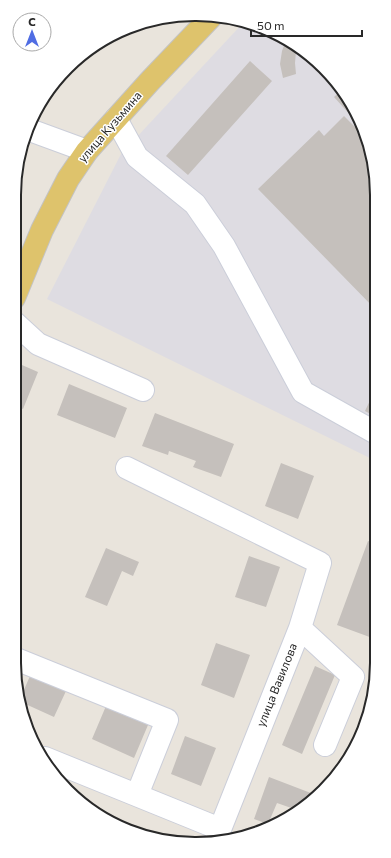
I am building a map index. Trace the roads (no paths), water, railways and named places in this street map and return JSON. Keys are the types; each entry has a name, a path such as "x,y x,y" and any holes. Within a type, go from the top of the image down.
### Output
{"main road":[{"name":"улица Кузьмина","path":"21,281 42,230 68,179 87,151 207,21"}],"street":[{"path":"116,119 137,157 195,204 219,240 303,392 370,430"},
{"path":"33,131 87,151"},
{"path":"21,328 38,344 143,390"},
{"name":"улица Вавилова","path":"51,760 137,795 217,836 300,628 320,563 127,468"},
{"path":"300,628 353,677 325,745"},
{"path":"21,662 167,720 137,795"}]}
